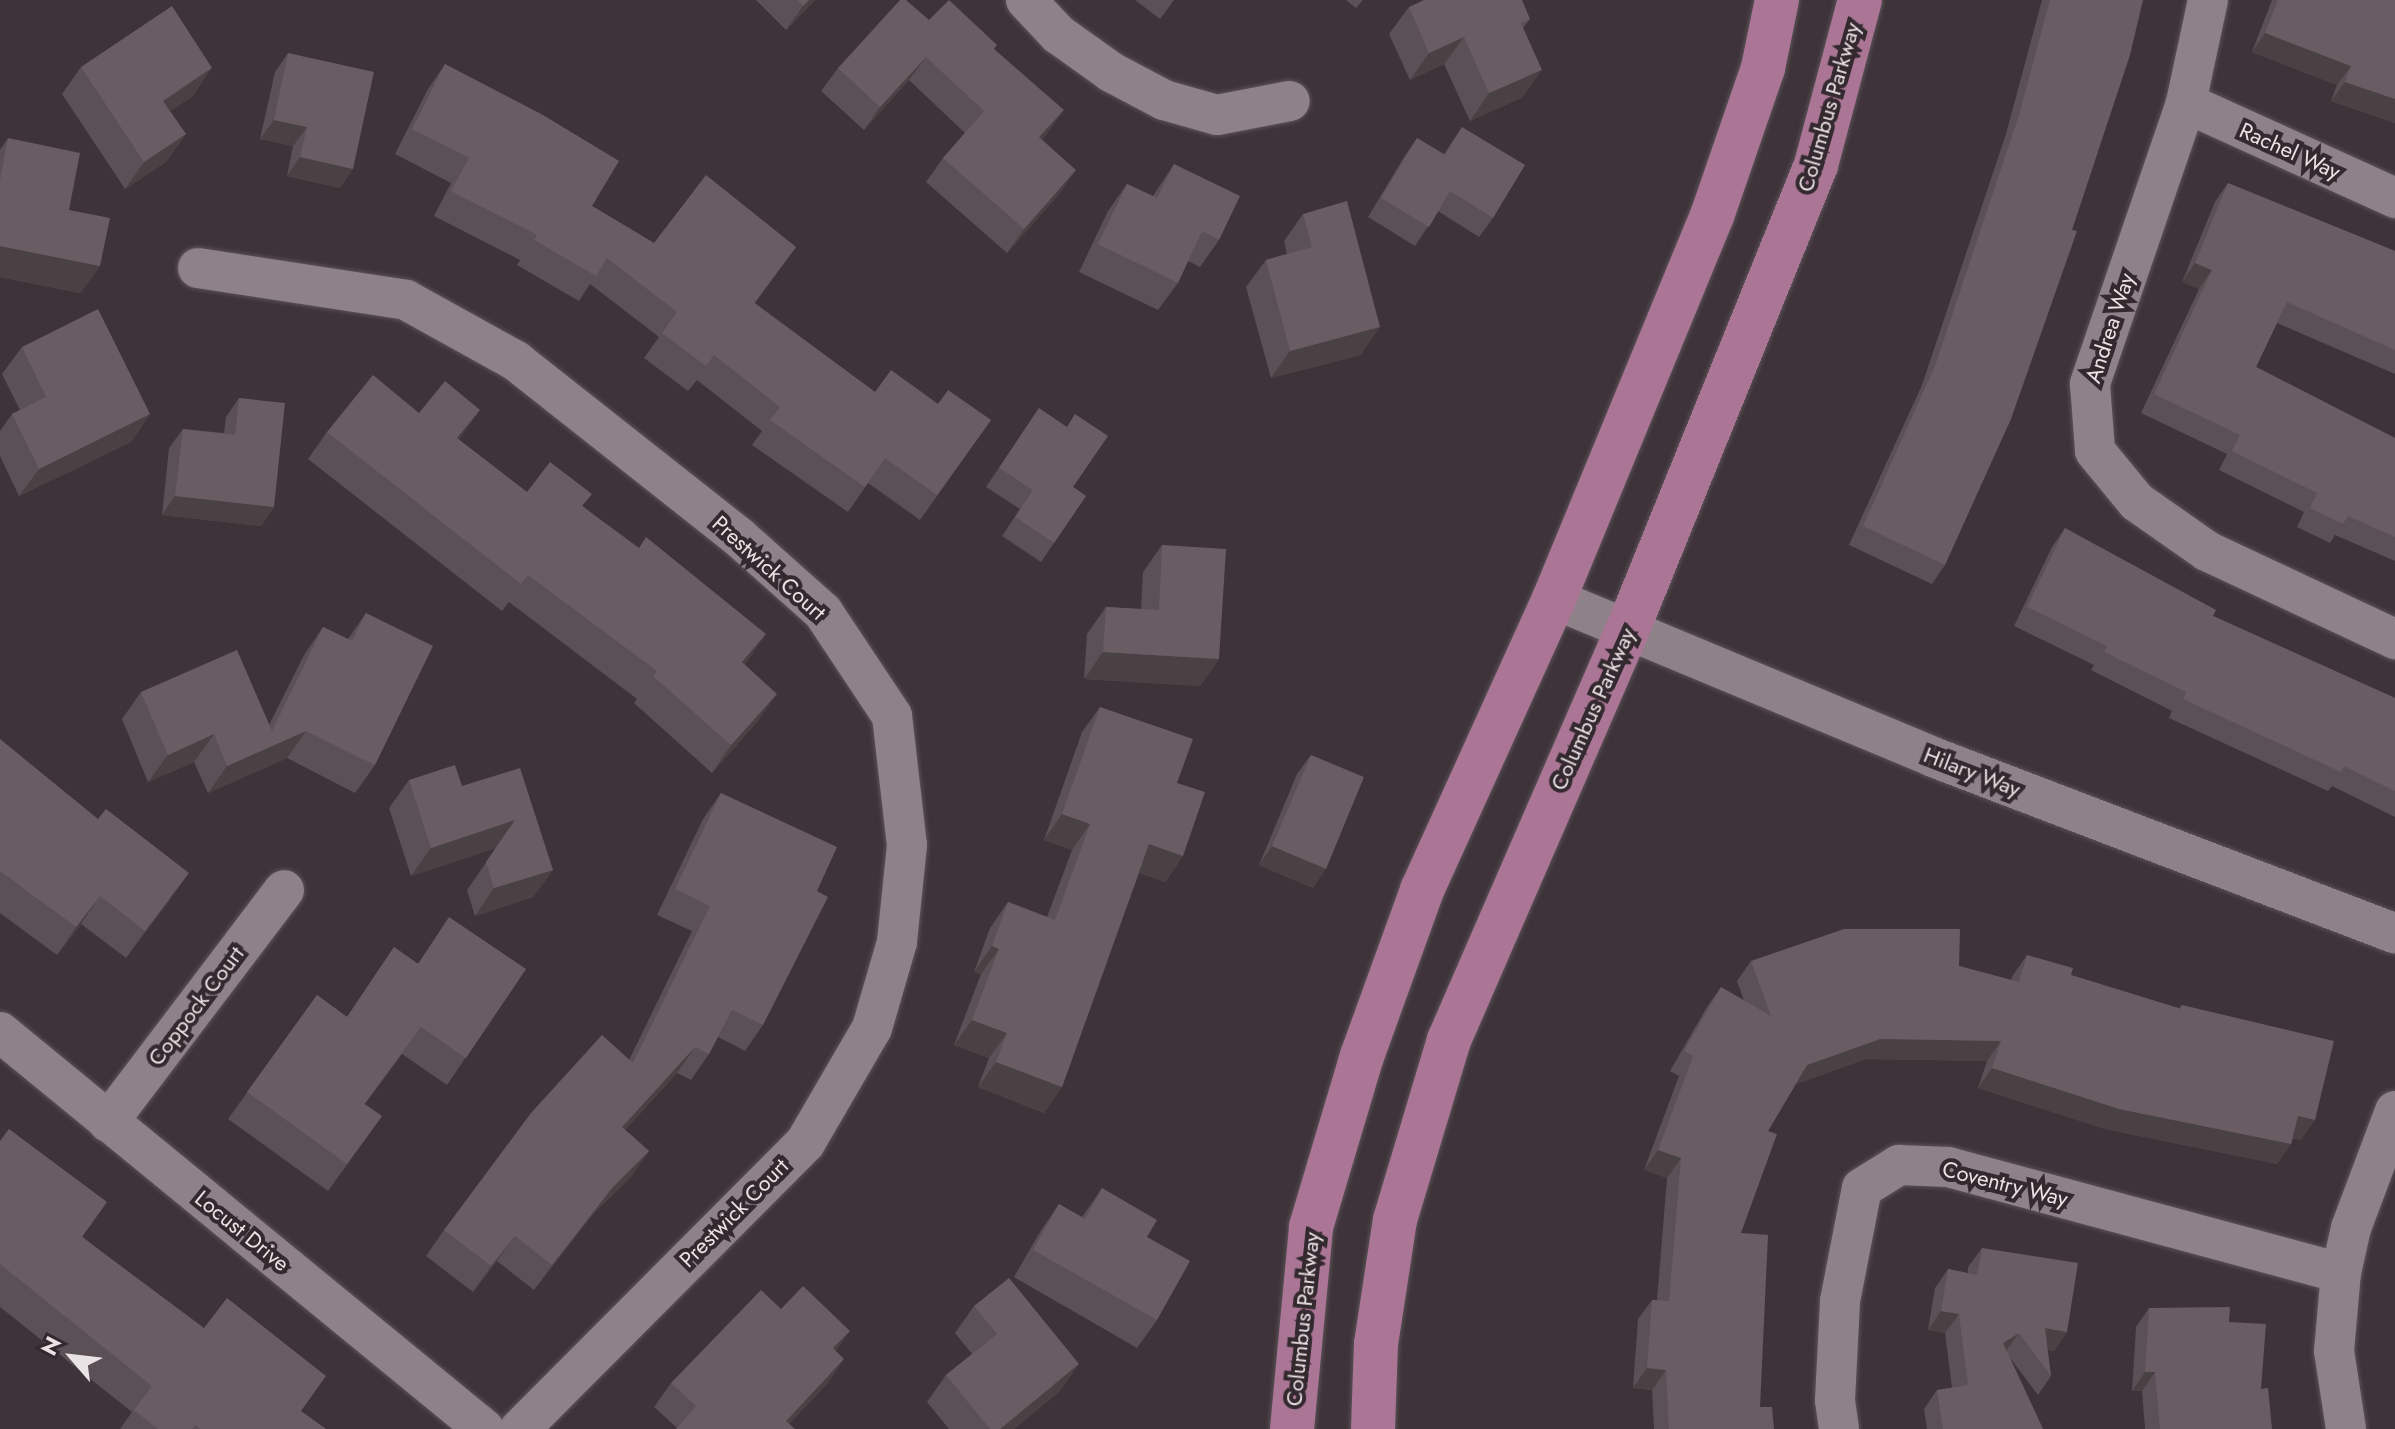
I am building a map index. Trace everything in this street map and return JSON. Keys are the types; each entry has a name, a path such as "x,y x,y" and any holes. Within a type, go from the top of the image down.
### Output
{"main road":[{"name":"Columbus Parkway","path":"1292,1429 1311,1227 1362,1056 1422,890 1554,599 1712,216 1763,68 1777,0"},
{"name":"Columbus Parkway","path":"1373,1429 1376,1344 1395,1220 1449,1040 1628,629 1816,165 1860,0"}],"street":[{"path":"1026,0 1058,34 1111,72 1164,100 1217,115 1290,101"},
{"name":"Andrea Way","path":"2208,0 2186,103 2090,384 2095,451 2137,502 2207,551 2395,639"},
{"name":"Rachel Way","path":"2186,103 2395,198"},
{"name":"Prestwick Court","path":"198,268 406,300 516,361 740,538 823,612 892,716 907,845 897,942 872,1028 805,1143 520,1429"},
{"name":"Hilary Way","path":"1554,599 1933,757 2395,933"},
{"name":"Coppock Court","path":"108,1122 284,890"},
{"name":"Locust Drive","path":"0,1032 484,1429"},
{"path":"2346,1429 2334,1351 2341,1273 2351,1228 2395,1111"},
{"name":"Coventry Way","path":"1839,1429 1840,1301 1862,1188 1899,1165 1948,1167 2341,1273"}],"building":[{"path":"900,0 906,0 929,20 949,0 997,45 994,49 1064,110 1039,137 1076,170 1024,229 943,158 984,111 926,57 880,107 838,68"},
{"path":"1424,0 1522,0 1530,19 1521,23 1542,70 1489,93 1464,37 1429,53 1409,7"},
{"path":"2050,0 2143,0 2130,55 2072,230 2077,231 2011,419 1945,565 1863,526 1935,366 2019,115"},
{"path":"2278,0 2395,0 2395,99 2345,82 2351,66 2265,33"},
{"path":"172,6 212,68 163,101 186,134 144,162 81,67"},
{"path":"288,53 374,72 353,169 300,157 307,127 274,120"},
{"path":"445,64 543,115 619,161 592,206 654,243 706,175 796,247 754,303 875,392 891,370 938,404 948,390 991,420 937,495 885,458 865,487 770,420 780,407 714,355 706,366 662,333 677,312 607,258 596,276 534,240 537,235 451,191 469,158 412,129"},
{"path":"1462,127 1525,165 1493,218 1450,191 1429,227 1381,198 1417,138 1445,155"},
{"path":"8,138 80,153 69,210 110,218 100,266 0,246 0,180"},
{"path":"1174,164 1240,196 1219,240 1202,231 1178,283 1098,244 1127,184 1157,198"},
{"path":"2228,183 2395,251 2395,350 2287,302 2256,367 2395,438 2395,537 2348,516 2343,524 2310,508 2317,493 2232,451 2240,435 2154,394 2212,270 2195,263"},
{"path":"1347,201 1380,327 1290,351 1266,260 1312,247 1303,214"},
{"path":"98,309 150,414 39,469 12,414 46,397 22,347"},
{"path":"373,375 419,413 445,381 480,410 457,438 527,492 550,462 592,494 582,506 639,548 646,537 766,634 742,662 777,694 731,745 653,676 657,671 528,575 521,584 327,432"},
{"path":"239,398 285,403 274,507 175,496 183,429 235,435"},
{"path":"1039,408 1067,427 1075,414 1108,436 1073,487 1086,496 1054,543 1015,517 1033,490 999,468"},
{"path":"2065,528 2216,610 2213,616 2395,698 2395,791 2344,766 2341,772 2183,699 2186,692 2104,652 2107,646 2027,607"},
{"path":"1162,545 1226,549 1219,659 1103,652 1106,607 1159,610"},
{"path":"366,613 433,646 375,765 306,731 227,766 214,734 168,755 141,692 237,650 272,731 323,627 352,641"},
{"path":"1100,707 1193,739 1177,783 1205,792 1183,856 1149,844 1062,1087 996,1062 1007,1033 972,1020 999,949 992,946 1008,902 1055,920 1090,824 1062,814"},
{"path":"0,739 98,819 106,809 189,873 145,931 100,896 76,927 0,871"},
{"path":"1311,755 1364,777 1326,869 1272,846"},
{"path":"455,765 462,786 520,768 553,870 494,888 486,862 515,820 431,848 409,780"},
{"path":"721,793 837,847 817,891 828,897 763,1025 732,1010 709,1054 695,1047 622,1127 649,1151 612,1188 552,1265 515,1236 491,1266 444,1230 531,1113 602,1035 633,1063 710,906 675,889"},
{"path":"449,917 526,969 466,1058 421,1027 364,1104 382,1116 347,1164 247,1092 317,995 347,1017 394,947 418,964"},
{"path":"1844,929 1960,929 1959,966 2019,982 2027,955 2073,968 2071,975 2181,1009 2182,1005 2334,1041 2315,1120 2298,1116 2291,1144 2119,1109 1992,1068 2001,1041 1880,1039 1807,1065 1768,1131 1777,1134 1741,1233 1768,1235 1760,1407 1772,1407 1774,1429 1669,1429 1666,1370 1647,1368 1652,1300 1669,1301 1681,1158 1658,1150 1693,1056 1684,1051 1721,987 1771,1016 1751,961"},
{"path":"9,1129 107,1202 82,1237 204,1328 227,1298 326,1376 301,1411 326,1429 201,1429 195,1425 192,1429 158,1429 134,1410 152,1386 0,1264 0,1141"},
{"path":"1102,1188 1157,1220 1147,1237 1190,1261 1157,1320 1033,1250 1059,1204 1085,1219"},
{"path":"1982,1248 2078,1263 2067,1332 2045,1328 2051,1376 2019,1333 2003,1343 2043,1429 1943,1429 1937,1390 1968,1385 1959,1314 1941,1311 1948,1269 1977,1275"},
{"path":"1009,1278 1079,1364 1000,1429 990,1429 946,1375 997,1334 974,1306"},
{"path":"803,1286 850,1331 833,1348 844,1359 786,1421 795,1429 676,1429 696,1406 671,1383 761,1290 781,1309"},
{"path":"2230,1307 2229,1322 2266,1324 2261,1389 2268,1388 2272,1429 2160,1429 2155,1372 2145,1372 2149,1308"}]}
